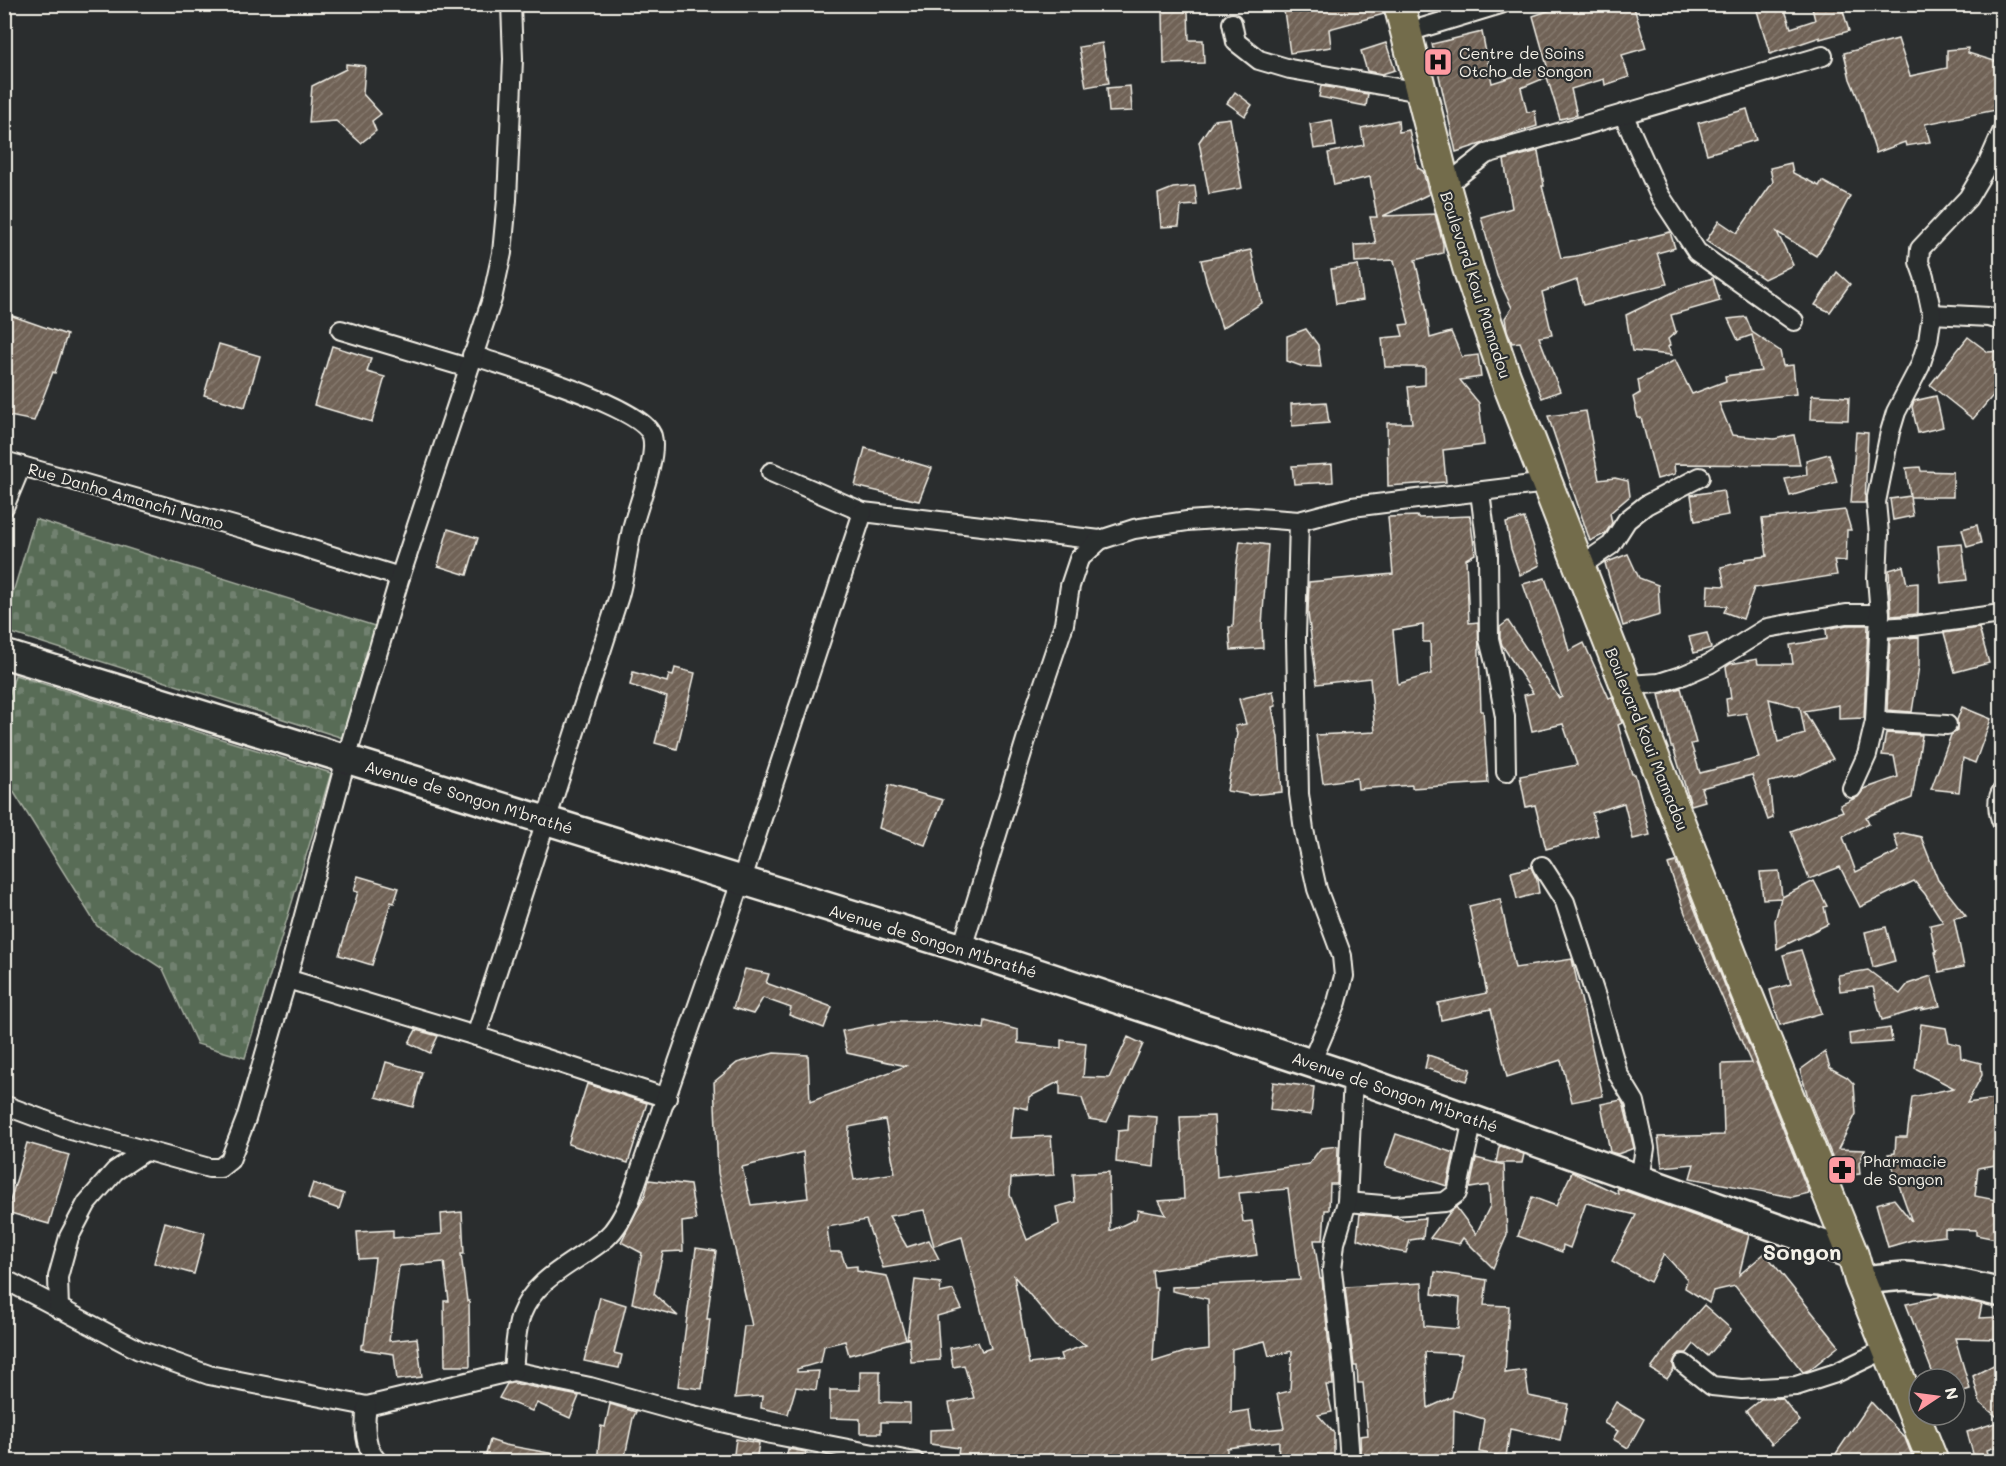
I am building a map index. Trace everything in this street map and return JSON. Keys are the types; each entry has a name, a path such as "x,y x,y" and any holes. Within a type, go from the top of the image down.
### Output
{"main road":[{"name":"Boulevard Koui Mamadou","path":"1402,19 1444,186 1468,268 1504,376 1933,1461"}],"street":[{"path":"4,1105 71,1130 209,1168 220,1168 230,1161 246,1119 346,759 400,577 492,299 502,253 507,200 513,58 511,4"},
{"path":"1402,19 1501,4"},
{"path":"1232,23 1236,42 1259,60 1290,69 1420,92"},
{"path":"1444,186 1486,154 1823,56"},
{"path":"1623,114 1659,194 1697,252 1794,321"},
{"path":"1852,788 1867,755 1875,721 1880,621 1877,578 1879,534 1876,502 1890,432 1896,412 1920,366 1928,341 1932,314 1919,262 1920,249 1968,198 1987,166 2001,132"},
{"path":"1932,314 1989,317 2001,321"},
{"path":"341,330 587,394 632,415 647,426 653,437 653,453 632,529 619,596 476,1036"},
{"path":"4,507 13,464"},
{"name":"Rue Danho Amanchi Namo","path":"13,464 248,530 400,577"},
{"path":"771,472 863,512 1100,540"},
{"path":"1579,567 1611,546 1627,520 1646,505 1700,477"},
{"path":"962,948 1064,624 1070,586 1079,559 1100,540 1134,529 1187,520 1246,517 1299,521 1352,507 1547,483"},
{"path":"1480,492 1488,555 1489,639 1505,717 1506,772"},
{"path":"513,1371 520,1316 531,1295 552,1274 605,1238 619,1223 629,1203 741,882 863,512"},
{"path":"1299,521 1296,638 1299,794 1317,889 1342,956 1344,976 1337,1002 1311,1063"},
{"path":"1627,685 1659,683 1684,675 1723,656 1767,628 1846,614 1914,626 2001,614"},
{"name":"Avenue de Songon M'brathé","path":"4,654 962,948 1311,1063 1640,1179 1856,1268"},
{"path":"1875,721 1947,725"},
{"path":"2001,791 1998,815 2001,822"},
{"path":"1542,866 1565,902 1618,1074 1635,1102 1645,1148 1640,1179"},
{"path":"287,978 667,1098"},
{"path":"1350,1461 1344,1377 1332,1270 1335,1243 1347,1202 1353,1077"},
{"path":"1347,1202 1394,1206 1445,1202 1457,1193 1473,1119"},
{"path":"59,1310 58,1277 69,1237 87,1203 115,1171 145,1151"},
{"path":"1856,1268 1941,1279 2001,1293"},
{"path":"4,1279 59,1310 139,1350 209,1375 367,1406 513,1371 771,1434 915,1461"},
{"path":"1684,1364 1712,1386 1742,1389 1796,1386 1836,1373 1888,1348"},
{"path":"367,1406 370,1453 378,1461"}],"green space":[{"path":"35,519 378,627 343,738 5,631 5,619"},
{"path":"15,675 331,773 245,1058 197,1044 163,969 97,926 5,778 5,709"}],"building":[{"path":"1283,4 1382,4 1384,14 1329,29 1331,47 1290,53"},
{"path":"1568,4 1633,4 1646,48 1622,55 1629,77 1605,85 1604,79 1571,89 1577,115 1560,119 1547,77 1521,88 1527,112 1535,111 1537,126 1456,152 1432,44 1482,32 1492,83 1547,66 1533,16"},
{"path":"1755,4 1783,4 1791,28 1815,20 1811,4 1841,4 1849,31 1820,39 1820,37 1770,54"},
{"path":"1163,10 1188,10 1189,40 1203,40 1204,63 1164,64"},
{"path":"1898,39 1910,76 1947,68 1947,50 1968,48 1968,53 2001,63 2001,109 1925,124 1930,142 1906,146 1905,142 1876,153 1850,79 1844,53"},
{"path":"1102,43 1109,83 1086,87 1079,47"},
{"path":"1386,43 1395,70 1382,74 1367,71 1361,51"},
{"path":"346,64 365,66 363,94 381,114 372,121 376,131 361,143 336,121 309,123 312,86 346,69"},
{"path":"1130,86 1132,111 1109,112 1107,88"},
{"path":"1321,86 1368,94 1366,106 1319,97"},
{"path":"1235,92 1252,105 1245,116 1227,103"},
{"path":"1747,109 1756,140 1707,154 1698,123"},
{"path":"1230,118 1242,188 1209,194 1199,142 1214,120"},
{"path":"1332,120 1336,146 1314,149 1310,124"},
{"path":"1398,120 1399,132 1409,130 1418,168 1423,171 1429,194 1383,216 1435,214 1443,243 1443,253 1415,260 1426,306 1430,338 1451,332 1462,357 1478,355 1481,377 1460,380 1479,403 1484,445 1443,450 1446,482 1388,486 1387,423 1412,423 1408,387 1425,385 1425,367 1385,367 1382,338 1403,336 1400,325 1409,324 1394,260 1355,262 1354,245 1376,244 1370,217 1377,217 1370,177 1334,185 1328,153 1364,145 1361,128"},
{"path":"1538,151 1544,186 1542,186 1561,258 1670,232 1675,248 1657,253 1667,284 1583,305 1577,280 1542,292 1552,335 1539,337 1560,391 1542,398 1520,342 1512,343 1507,330 1505,318 1512,308 1497,276 1481,217 1512,208 1504,160"},
{"path":"1791,163 1793,173 1819,186 1822,181 1850,196 1816,256 1777,232 1793,265 1764,279 1706,241 1719,221 1737,233 1773,182 1770,168"},
{"path":"1195,186 1197,205 1181,206 1179,226 1161,227 1158,194 1173,188"},
{"path":"1251,250 1262,303 1222,328 1201,260"},
{"path":"1358,265 1363,300 1336,304 1331,269"},
{"path":"1837,272 1850,284 1830,312 1815,305"},
{"path":"1713,278 1720,301 1671,315 1676,332 1668,339 1670,345 1668,347 1672,355 1632,351 1626,315 1686,286"},
{"path":"4,313 67,335 55,373 53,372 34,421 4,415"},
{"path":"1746,317 1752,332 1780,351 1783,366 1793,365 1796,394 1719,403 1732,435 1774,439 1794,435 1800,465 1674,464 1675,474 1657,479 1633,397 1640,393 1638,380 1675,360 1692,394 1726,381 1725,376 1761,371 1752,335 1738,340 1728,319"},
{"path":"1306,329 1318,345 1321,367 1301,366 1287,361 1287,336"},
{"path":"1968,337 1988,352 2001,351 2001,386 1973,419 1930,385"},
{"path":"219,344 260,356 245,407 204,395"},
{"path":"332,346 371,358 367,372 385,377 372,422 314,405"},
{"path":"1812,395 1849,397 1848,420 1811,419"},
{"path":"1936,396 1943,427 1918,433 1912,407 1914,401"},
{"path":"1326,402 1329,423 1292,426 1291,404"},
{"path":"1586,411 1599,480 1615,478 1628,481 1630,496 1610,513 1612,523 1605,534 1590,541 1548,416"},
{"path":"1856,432 1868,433 1865,503 1851,503"},
{"path":"865,448 932,468 919,501 855,486"},
{"path":"1829,454 1837,482 1790,496 1785,479 1807,475 1806,460"},
{"path":"1332,464 1333,482 1294,484 1292,466"},
{"path":"1920,467 1921,471 1953,472 1953,497 1910,497 1913,516 1893,520 1890,499 1910,496 1906,468"},
{"path":"1723,490 1728,515 1695,521 1691,495"},
{"path":"1845,510 1851,530 1847,530 1846,561 1834,560 1837,575 1754,588 1743,619 1724,612 1727,606 1707,605 1708,585 1725,586 1721,567 1745,561 1745,559 1767,556 1762,519"},
{"path":"1470,516 1475,554 1466,559 1469,623 1478,622 1481,711 1483,711 1488,783 1358,789 1357,778 1323,783 1316,735 1375,732 1370,678 1317,684 1308,613 1309,582 1393,574 1388,517","holes":["1423,625 1423,642 1430,642 1431,674 1398,684 1393,630"]},
{"path":"1524,518 1540,565 1520,575 1511,549 1506,523"},
{"path":"1977,525 1981,543 1967,547 1962,529"},
{"path":"448,529 478,538 467,575 438,566"},
{"path":"1240,541 1268,545 1262,625 1263,648 1231,650 1229,627 1233,627"},
{"path":"1962,544 1967,580 1941,583 1938,546"},
{"path":"1628,554 1639,578 1658,585 1660,615 1623,626 1605,563"},
{"path":"1903,566 1907,584 1918,583 1918,614 1891,616 1889,570"},
{"path":"1545,578 1569,651 1584,643 1609,698 1612,697 1622,723 1618,725 1632,774 1635,774 1650,835 1633,839 1624,803 1592,813 1598,835 1546,849 1535,805 1526,807 1520,776 1577,765 1563,724 1532,731 1524,695 1533,693 1502,645 1500,638 1500,627 1508,621 1559,698 1562,697 1523,584"},
{"path":"1847,625 1868,625 1864,718 1839,719 1839,705 1804,711 1833,759 1797,776 1769,782 1773,818 1768,820 1752,775 1701,788 1705,801 1691,805 1673,747 1671,747 1659,694 1681,688 1696,743 1691,744 1700,773 1759,758 1746,713 1728,716 1726,699 1731,698 1726,667 1730,664 1757,659 1758,664 1793,664 1790,645 1827,639 1826,629","holes":["1769,699 1800,707 1805,734 1778,742"]},
{"path":"1979,628 1989,663 1955,672 1944,633"},
{"path":"1707,633 1711,648 1694,653 1689,637"},
{"path":"1919,637 1919,666 1912,712 1887,710 1890,639"},
{"path":"675,668 695,673 677,749 655,743 667,697 630,685 633,672 667,682 669,675 673,676"},
{"path":"1273,691 1276,706 1272,707 1278,737 1282,792 1250,795 1227,791 1237,734 1235,726 1246,724 1239,699"},
{"path":"1962,707 1991,719 1975,763 1963,758 1959,792 1931,789 1951,735 1957,731 1957,720"},
{"path":"1886,733 1922,735 1912,798 1866,817 1869,823 1843,837 1856,872 1899,851 1894,835 1903,833 1921,837 1938,880 1966,916 1954,918 1964,967 1939,972 1935,952 1937,950 1935,950 1930,925 1943,922 1914,881 1860,907 1840,867 1809,879 1791,831 1843,811 1840,805 1858,797 1864,789 1898,777 1894,756 1882,755"},
{"path":"889,785 943,800 925,845 879,828"},
{"path":"1676,862 1809,1193 1792,1197 1690,1178 1694,1164 1662,1167 1658,1137 1724,1135 1722,1064 1751,1063 1685,913 1668,864"},
{"path":"1531,867 1537,880 1539,893 1517,899 1511,872"},
{"path":"1779,871 1782,897 1814,881 1827,906 1824,907 1828,924 1777,949 1775,921 1781,898 1763,899 1760,872"},
{"path":"358,876 399,888 394,903 391,902 372,965 339,955 358,892 354,891"},
{"path":"1500,899 1515,968 1572,959 1603,1096 1572,1102 1561,1060 1507,1077 1491,1009 1441,1020 1438,1003 1487,993 1469,906"},
{"path":"1886,927 1895,961 1873,967 1865,932"},
{"path":"1801,950 1822,1013 1780,1025 1770,990 1791,984 1783,955"},
{"path":"745,969 769,974 766,983 832,1007 824,1028 789,1015 791,1008 763,998 753,1014 733,1008"},
{"path":"1868,970 1900,994 1908,984 1931,976 1940,1006 1922,1010 1923,1008 1882,1020 1873,987 1840,991 1838,975"},
{"path":"985,1021 1018,1030 1018,1043 1061,1048 1061,1040 1086,1043 1083,1077 1109,1078 1128,1037 1143,1044 1107,1122 1089,1119 1082,1098 1060,1095 1060,1081 1029,1097 1028,1109 1014,1106 1010,1138 1051,1136 1054,1175 1011,1178 1010,1195 1027,1240 1059,1224 1056,1207 1075,1202 1073,1174 1109,1172 1110,1231 1136,1219 1138,1210 1166,1215 1159,1201 1184,1199 1180,1117 1214,1116 1217,1177 1309,1164 1321,1148 1338,1146 1337,1184 1330,1184 1329,1210 1325,1210 1323,1240 1314,1240 1320,1279 1322,1279 1333,1385 1326,1385 1332,1412 1318,1415 1334,1433 1334,1461 1278,1461 1279,1441 1227,1448 1227,1461 957,1461 959,1448 930,1444 930,1430 954,1429 949,1403 974,1398 964,1365 953,1367 950,1348 978,1342 982,1351 991,1348 962,1237 934,1246 924,1210 889,1216 907,1247 929,1240 939,1259 883,1268 866,1220 827,1227 830,1252 841,1252 846,1267 857,1266 857,1271 887,1276 906,1339 849,1355 845,1341 824,1346 821,1362 797,1369 797,1372 819,1371 816,1390 796,1387 788,1414 761,1408 762,1396 735,1398 744,1326 752,1326 718,1173 714,1082 737,1063 774,1053 808,1055 810,1102 906,1066 847,1053 842,1031 889,1022 940,1022 984,1029","holes":["885,1120 895,1173 854,1180 848,1147 849,1127","803,1152 808,1198 751,1205 742,1167","1288,1189 1300,1280 1172,1287 1172,1291 1208,1299 1209,1349 1185,1352 1153,1362 1157,1288 1154,1288 1152,1270 1257,1255 1252,1221 1243,1222 1239,1193","1014,1276 1056,1326 1086,1345 1060,1354 1062,1360 1029,1364","1265,1341 1269,1356 1292,1351 1290,1391 1277,1394 1284,1428 1252,1431 1249,1410 1231,1413 1232,1349"]},
{"path":"1921,1024 1946,1028 1949,1042 1960,1045 1961,1058 1981,1063 1982,1075 1967,1103 2001,1098 2001,1164 1978,1168 1975,1196 2001,1201 2001,1240 1976,1235 1976,1230 1945,1229 1945,1236 1912,1240 1888,1247 1876,1204 1894,1199 1912,1222 1888,1154 1895,1153 1896,1137 1907,1137 1912,1097 1954,1088 1915,1068"},
{"path":"1890,1028 1892,1042 1850,1045 1849,1034"},
{"path":"416,1030 438,1036 430,1053 409,1043"},
{"path":"1825,1052 1830,1068 1847,1077 1854,1084 1856,1114 1838,1149 1865,1150 1859,1163 1860,1174 1840,1176 1808,1097 1800,1070"},
{"path":"1428,1055 1471,1069 1467,1081 1425,1068"},
{"path":"386,1062 422,1072 413,1107 376,1097"},
{"path":"1273,1082 1314,1087 1311,1115 1270,1110"},
{"path":"587,1084 647,1103 628,1163 568,1144"},
{"path":"1621,1100 1634,1148 1618,1154 1610,1152 1601,1104"},
{"path":"1129,1115 1157,1117 1154,1167 1116,1162 1118,1131 1128,1130"},
{"path":"1396,1134 1454,1153 1447,1186 1385,1166"},
{"path":"27,1143 69,1155 49,1224 7,1212"},
{"path":"1501,1146 1524,1154 1522,1163 1496,1163"},
{"path":"1476,1158 1504,1165 1507,1235 1493,1268 1463,1238 1459,1244 1430,1238 1456,1207 1476,1234 1490,1206 1489,1185 1470,1188"},
{"path":"1572,1172 1618,1194 1617,1188 1749,1235 1739,1275 1765,1253 1839,1346 1809,1370 1803,1372 1735,1286 1713,1291 1709,1303 1685,1288 1687,1279 1664,1254 1650,1282 1612,1261 1636,1215 1586,1203 1570,1248 1563,1245 1562,1252 1518,1236 1532,1197 1556,1206"},
{"path":"649,1180 690,1185 696,1220 682,1222 683,1251 663,1252 654,1294 678,1316 632,1303 642,1253 621,1242 645,1195"},
{"path":"313,1183 344,1194 339,1209 308,1198"},
{"path":"462,1212 464,1254 461,1254 467,1301 469,1301 470,1366 445,1366 444,1301 449,1301 444,1262 399,1266 389,1341 417,1338 422,1377 397,1380 394,1354 361,1349 361,1345 364,1344 375,1258 359,1259 357,1232 393,1230 393,1238 442,1234 441,1214"},
{"path":"1360,1214 1396,1217 1403,1220 1425,1218 1423,1238 1410,1240 1406,1253 1357,1239"},
{"path":"165,1222 205,1233 194,1274 154,1263"},
{"path":"696,1248 716,1251 707,1319 710,1319 702,1389 678,1386"},
{"path":"1435,1272 1487,1280 1484,1305 1509,1306 1505,1373 1525,1370 1529,1396 1568,1404 1560,1440 1510,1429 1506,1457 1479,1452 1484,1419 1454,1410 1453,1461 1361,1461 1360,1436 1368,1435 1363,1383 1358,1383 1357,1366 1354,1366 1345,1287 1422,1283 1424,1326 1458,1329 1460,1298 1432,1294","holes":["1425,1352 1462,1354 1452,1397 1428,1408"]},
{"path":"915,1280 941,1283 940,1293 953,1290 962,1309 937,1316 940,1360 911,1362 909,1338 907,1339"},
{"path":"1939,1295 1982,1304 1979,1318 2001,1317 2001,1339 1955,1338 1964,1367 1930,1367 1906,1304 1939,1297"},
{"path":"600,1297 626,1305 614,1353 622,1355 619,1368 584,1361"},
{"path":"1704,1305 1731,1329 1708,1356 1694,1344 1687,1353 1680,1353 1667,1379 1651,1369 1667,1347"},
{"path":"2001,1361 2001,1420 1980,1403 1973,1376"},
{"path":"860,1371 880,1371 880,1402 910,1403 910,1422 881,1422 881,1433 860,1433 860,1419 830,1418 830,1390 860,1390"},
{"path":"513,1383 579,1396 570,1418 537,1403 532,1411 499,1398 507,1384"},
{"path":"1782,1398 1800,1421 1772,1444 1746,1411 1761,1399"},
{"path":"1616,1402 1644,1419 1628,1448 1613,1439 1618,1431 1604,1423"},
{"path":"1871,1402 1905,1438 1914,1461 1831,1461"},
{"path":"610,1404 636,1412 624,1461 597,1461 601,1426 605,1427"},
{"path":"2001,1421 2001,1445 1987,1450 1990,1461 1975,1461 1967,1432"},
{"path":"736,1439 759,1443 756,1461 733,1461"},
{"path":"490,1440 555,1454 554,1461 484,1461"},
{"path":"788,1449 806,1452 804,1461 786,1461"}],"place":[{"name":"Centre de Soins Otcho de Songon","path":"1438,62"},
{"name":"Pharmacie de Songon","path":"1842,1170"}],"district":[{"name":"Songon","path":"1802,1252"}]}
